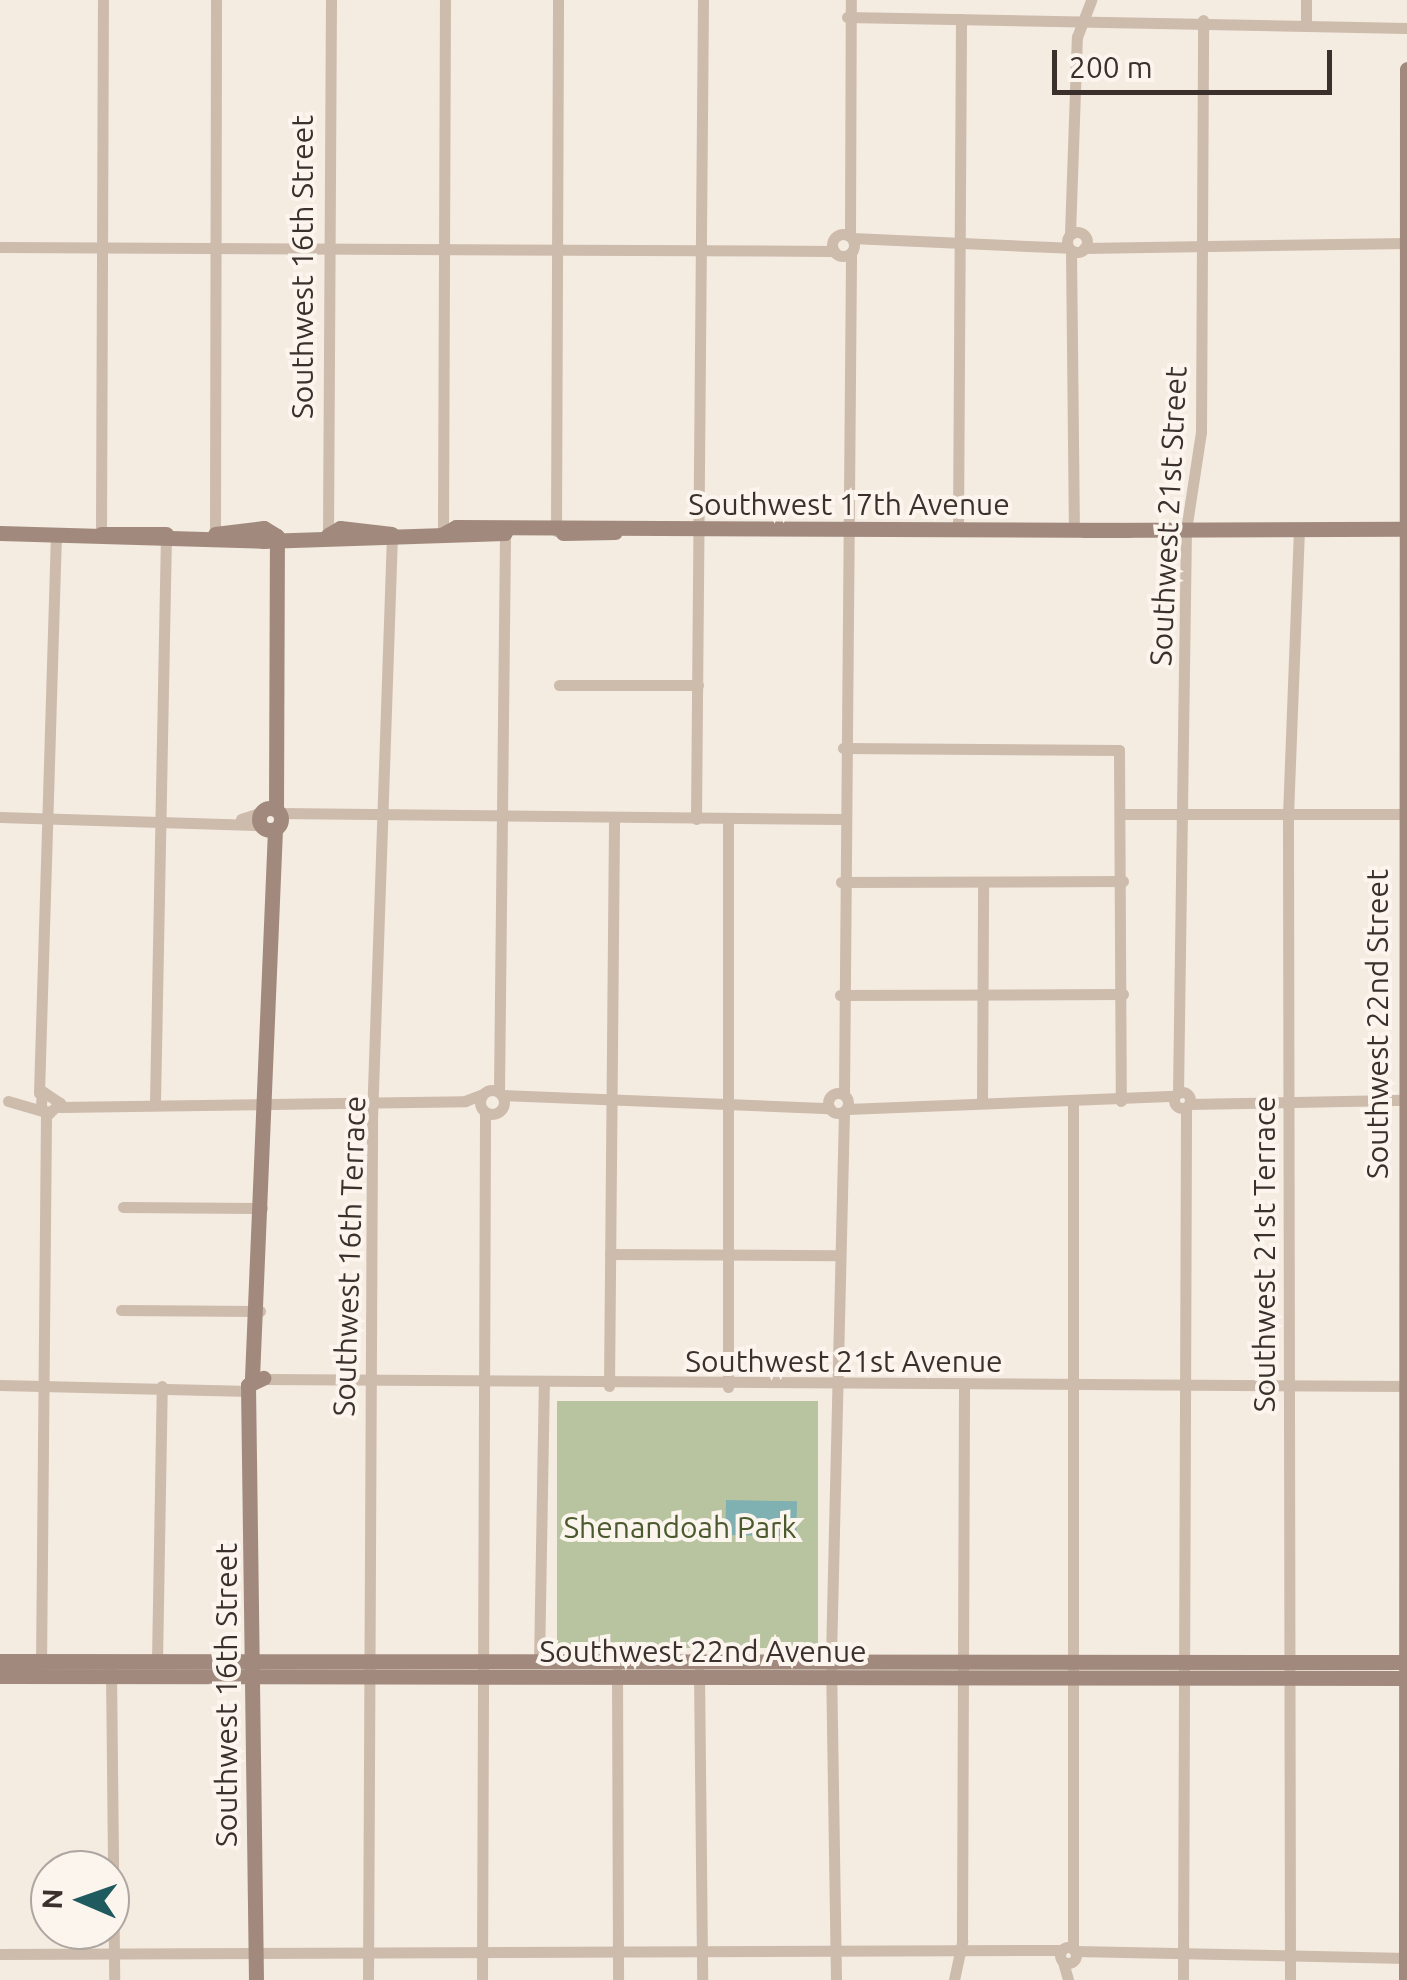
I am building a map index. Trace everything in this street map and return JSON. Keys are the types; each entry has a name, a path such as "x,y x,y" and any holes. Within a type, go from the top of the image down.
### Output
{"main road":[{"name":"Southwest 22nd Street","path":"1406,1980 1407,69"},
{"name":"Southwest 17th Avenue","path":"0,533 277,536 1406,528"},
{"name":"Southwest 16th Street","path":"256,1980 250,1668 277,536"},
{"name":"Southwest 22nd Avenue","path":"0,1661 41,1669"},
{"name":"Southwest 22nd Avenue","path":"111,1669 157,1661 250,1668"},
{"name":"Southwest 22nd Avenue","path":"479,1670 539,1663 617,1671"},
{"name":"Southwest 22nd Avenue","path":"0,1676 41,1669 250,1668 1406,1670"}],"street":[{"path":"101,534 103,0"},
{"path":"215,534 216,0"},
{"name":"Southwest 16th Street","path":"328,535 330,0"},
{"path":"442,534 445,0"},
{"path":"558,0 560,533"},
{"path":"696,819 702,0"},
{"path":"836,1980 834,1388 843,748 843,216 850,0"},
{"path":"1079,530 1076,214 1084,21 1092,0"},
{"path":"1306,0 1306,24"},
{"path":"847,17 1203,20 1407,28"},
{"path":"958,530 961,20"},
{"name":"Southwest 21st Street","path":"1183,1980 1182,815 1186,530 1201,432 1203,20"},
{"path":"0,246 557,248 1406,243"},
{"name":"Southwest 21st Terrace","path":"1290,1980 1288,815 1300,529"},
{"path":"41,1669 51,1140 46,1063 56,533"},
{"path":"482,1980 479,1670 505,533"},
{"path":"156,1102 166,534"},
{"name":"Southwest 16th Terrace","path":"368,1980 365,1669 392,534"},
{"path":"558,685 698,685"},
{"path":"843,748 1117,748 1124,814 1121,1101"},
{"path":"1124,814 1406,814"},
{"path":"0,817 842,819"},
{"path":"728,818 728,1387"},
{"path":"609,1386 614,819"},
{"path":"841,882 1123,881"},
{"path":"982,1102 983,882"},
{"path":"840,995 1123,994"},
{"path":"492,1093 492,1111"},
{"path":"4,1102 466,1102 492,1093 524,1102 611,1103 1406,1100"},
{"path":"1068,1980 1074,1101"},
{"path":"466,1102 492,1111 524,1102"},
{"path":"123,1207 262,1208"},
{"path":"610,1254 836,1255"},
{"path":"121,1310 260,1310"},
{"name":"Southwest 21st Avenue","path":"0,1385 1406,1386"},
{"path":"539,1663 544,1385"},
{"path":"157,1661 162,1386"},
{"path":"954,1980 958,1955 964,1388"},
{"path":"111,1669 114,1980"},
{"path":"617,1671 618,1980"},
{"path":"699,1671 702,1980"},
{"path":"0,1954 1406,1958"}],"green space":[{"name":"Shenandoah Park","path":"557,1401 818,1401 818,1648 557,1648"}],"water":[{"path":"726,1500 797,1501 796,1536 725,1535"}]}
